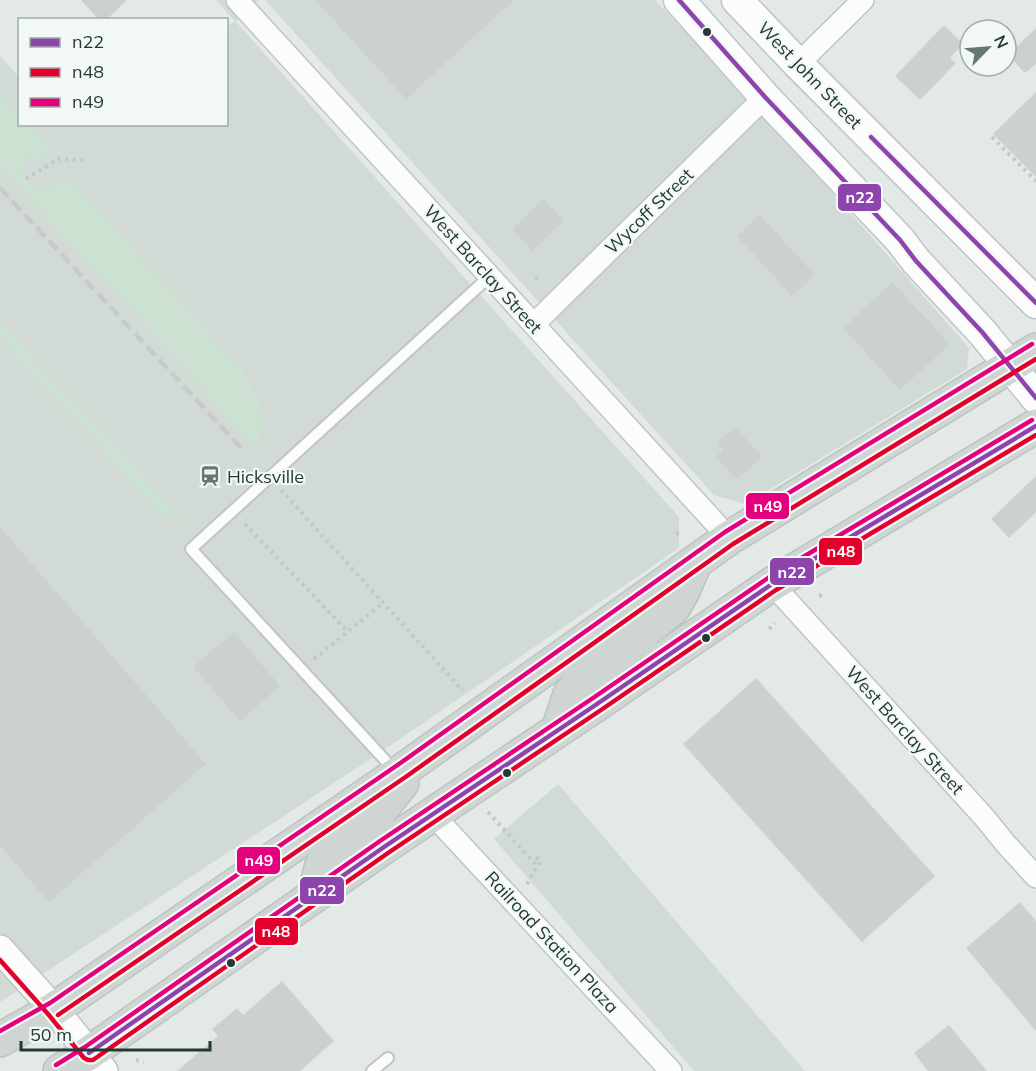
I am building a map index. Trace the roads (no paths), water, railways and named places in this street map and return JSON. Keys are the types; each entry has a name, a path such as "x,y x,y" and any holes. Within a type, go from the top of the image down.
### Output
{"main road":[{"path":"679,0 765,97 900,240 916,261 982,332 1023,358 1036,398"},
{"name":"West John Street","path":"737,0 1036,303"},
{"path":"0,1040 54,1009 397,773 729,538 1023,358"},
{"path":"60,1071 97,1062 315,895 772,584 1036,426"},
{"path":"558,730 570,694 583,680 673,608 684,591 696,562"},
{"path":"315,895 322,865 371,822 402,783 397,773"}],"street":[{"name":"West Barclay Street","path":"237,0 729,538"},
{"path":"798,64 864,0"},
{"name":"Wycoff Street","path":"534,324 765,97"},
{"name":"West Barclay Street","path":"772,584 1036,877"},
{"name":"Railroad Station Plaza","path":"432,814 671,1071"},
{"path":"0,949 54,1009 97,1062"}],"lane":[{"path":"397,773 191,549 490,276"},
{"path":"372,1071 388,1058"}],"railway":[{"path":"0,188 243,450"}],"place":[{"name":"Hicksville","path":"210,476"}]}
